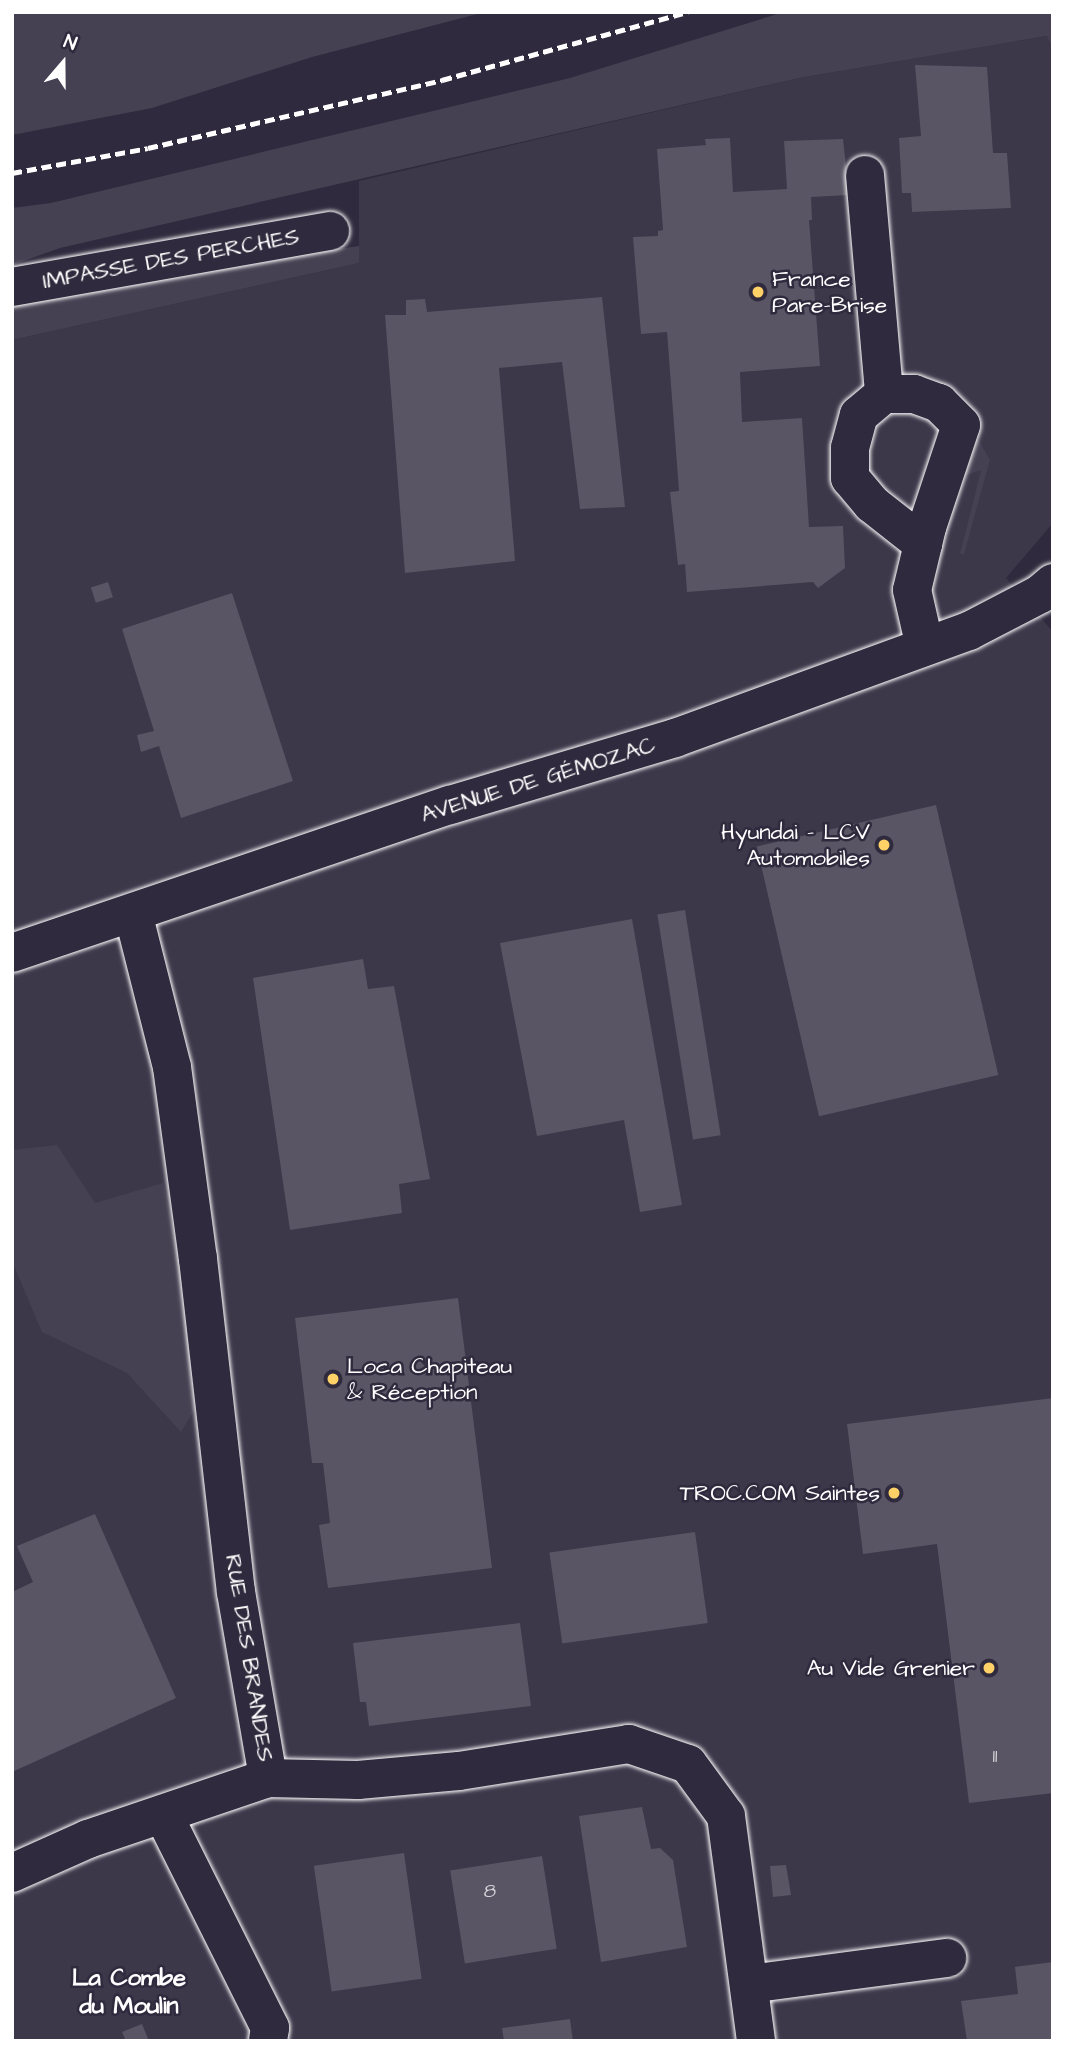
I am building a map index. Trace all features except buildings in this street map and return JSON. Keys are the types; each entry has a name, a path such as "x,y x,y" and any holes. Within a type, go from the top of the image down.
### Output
{"street":[{"path":"865,175 884,394"},
{"name":"IMPASSE DES PERCHES","path":"12,287 330,231"},
{"path":"923,544 872,503 849,478 850,448 859,415 884,394 914,394 939,403 961,425 923,544 912,590 925,647"},
{"name":"AVENUE DE GÉMOZAC","path":"12,953 450,805 675,738 969,631 1040,594 1053,583"},
{"name":"RUE DES BRANDES","path":"133,913 172,1067 198,1259 236,1592 268,1778 358,1780 434,1773 629,1744 688,1764 726,1816 756,2041"},
{"path":"12,1873 88,1839 268,1778"},
{"path":"163,1814 270,2028 268,2041"},
{"path":"749,1984 947,1958"}],"shaded area":[{"path":"12,12 485,12 312,57 152,108 12,135"},
{"path":"784,12 1053,12 1053,48 1047,36 799,78 60,248 12,265 12,208 51,203 570,78"},
{"path":"1048,36 1053,48 1053,523 1006,578 1053,632 1053,2041 12,2041 12,340 359,263 359,181 799,78"},
{"path":"359,246 359,263 12,340 12,297"},
{"path":"977,438 990,460 964,554 960,554 981,470 957,478"},
{"path":"57,1145 95,1203 163,1183 207,1389 181,1432 127,1373 42,1332 12,1261 12,1150"}],"railway":[{"path":"12,173 148,148 442,80 688,12"}],"place":[{"name":"France Pare-Brise","path":"758,292"},
{"name":"Hyundai - LCV Automobiles","path":"884,845"},
{"name":"Loca Chapiteau & Réception","path":"333,1379"},
{"name":"TROC.COM Saintes","path":"894,1493"},
{"name":"Au Vide Grenier","path":"989,1668"}],"district":[{"name":"La Combe du Moulin","path":"129,1993"}]}
